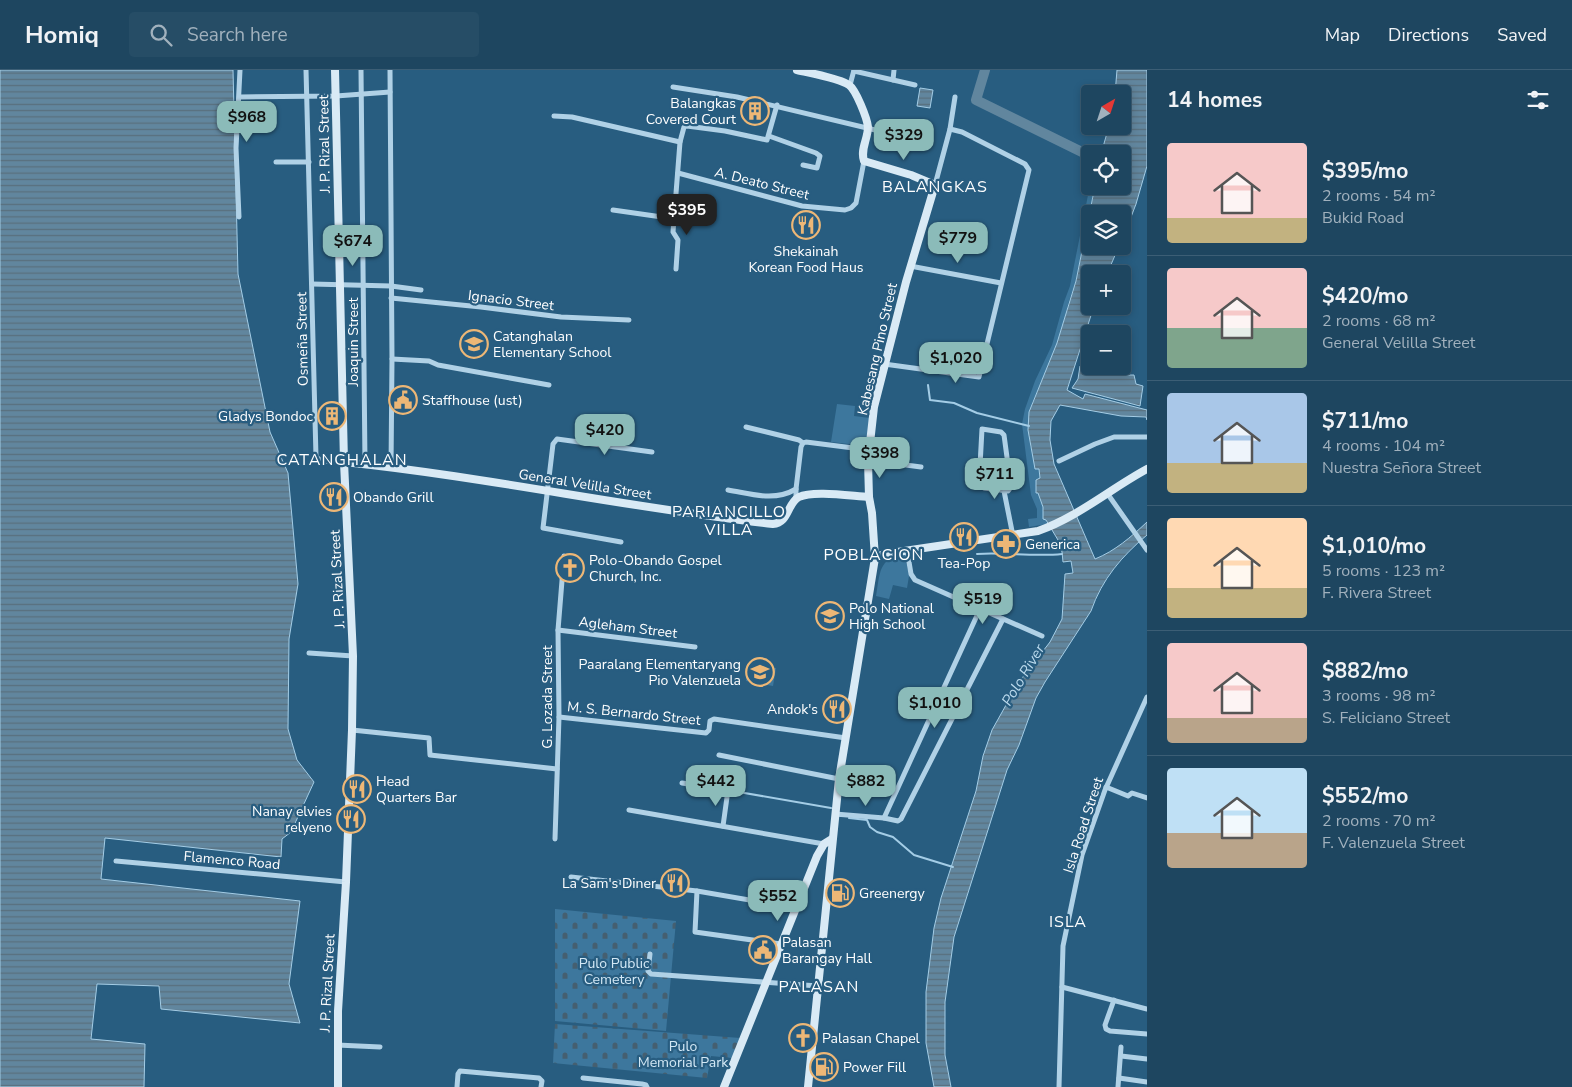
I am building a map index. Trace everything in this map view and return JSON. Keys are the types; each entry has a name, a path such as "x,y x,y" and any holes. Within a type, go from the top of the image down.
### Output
{"main road":[{"name":"J. P. Rizal Street","path":"335,70 344,462 353,656 346,882 338,1011 338,1087"},
{"path":"797,70 850,85 865,115 868,127 862,154 864,161 911,175 935,185"},
{"name":"Kabesang Pino Street","path":"808,1087 838,779 875,558 869,497 868,460 874,407 910,266 935,185"},
{"name":"General Velilla Street","path":"344,462 548,490 708,517 773,524 780,522 785,517 796,499"},
{"path":"875,558 880,554 1013,536 1054,526 1075,515 1106,493 1147,469"},
{"path":"796,499 811,494 869,497"},
{"path":"724,1087 817,856 824,844 832,839"}],"street":[{"path":"239,217 236,148 240,70"},
{"name":"Osmeña Street","path":"306,70 316,457 320,461 344,462"},
{"name":"Joaquin Street","path":"360,70 365,464"},
{"path":"390,70 391,468"},
{"path":"850,85 854,70 915,85"},
{"path":"892,80 894,70"},
{"path":"673,87 777,105 913,139"},
{"path":"240,98 336,96 390,92"},
{"path":"935,185 950,129 955,97"},
{"path":"676,270 678,240 674,232 680,142 684,126 725,131 766,140 769,136 777,105"},
{"path":"554,116 572,117 680,142"},
{"path":"884,364 979,378 1029,170 1025,164 962,132 950,129"},
{"path":"769,136 820,156 817,168 803,165"},
{"name":"A. Deato Street","path":"678,173 802,206 845,210 856,203 864,161"},
{"path":"276,162 309,162"},
{"path":"613,210 676,219"},
{"path":"910,266 1001,283"},
{"path":"312,284 391,286 421,290"},
{"name":"Ignacio Street","path":"391,298 562,317 629,320"},
{"path":"392,359 429,361 438,365 549,385"},
{"path":"746,427 799,440 803,443 869,450"},
{"path":"983,429 1001,432 1004,435 1011,487 1008,491 1004,491 984,488 979,484 980,432 983,429"},
{"path":"1059,460 1114,436 1147,437"},
{"path":"621,542 543,528 552,444 557,439 652,452"},
{"path":"796,499 803,443"},
{"path":"868,460 920,467"},
{"path":"728,490 773,497 783,496 796,489"},
{"path":"1004,491 1013,536"},
{"path":"1106,493 1147,550"},
{"path":"907,550 911,574 915,580 1042,636"},
{"name":"G. Lozada Street","path":"555,839 559,716 558,630 564,556"},
{"path":"884,818 980,609"},
{"path":"834,814 900,820 1003,619"},
{"name":"Agleham Street","path":"558,630 694,647"},
{"path":"309,653 353,656"},
{"name":"Isla Road Street","path":"1059,1087 1065,936 1082,855 1106,788 1147,697"},
{"name":"M. S. Bernardo Street","path":"559,716 706,733 709,730 710,721 714,719 846,738"},
{"path":"352,730 429,738 430,754 557,769"},
{"path":"719,755 838,779"},
{"path":"682,783 728,790 723,826"},
{"path":"1106,788 1128,796 1132,793 1147,798"},
{"path":"629,810 824,844"},
{"name":"Flamenco Road","path":"116,860 346,882"},
{"path":"571,877 697,891 796,908"},
{"path":"697,891 695,932 781,944"},
{"path":"650,954 648,970 651,974 818,986"},
{"path":"1062,987 1147,1009"},
{"path":"1114,1000 1105,1025 1106,1029 1110,1031 1147,1034"},
{"path":"337,1045 380,1047"},
{"path":"1118,1087 1121,1048"},
{"path":"1121,1056 1147,1058"},
{"path":"457,1087 460,1070 539,1078 542,1081 541,1087"},
{"path":"583,1078 642,1084 647,1087"},
{"path":"1119,1078 1147,1082"}],"green space":[{"path":"1088,195 1093,195 1091,205 1086,205"},
{"path":"1081,230 1081,255 1058,346 1032,403 1030,446 1033,451 1035,469 1039,469 1047,524 1029,527 1028,519 1037,518 1037,509 1031,495 1022,424 1035,381 1052,345 1070,286"},
{"path":"837,404 855,406 854,416 870,418 866,446 831,442"},
{"path":"905,555 909,576 907,588 893,585 889,599 876,596 880,574 885,563 896,556"},
{"path":"748,663 776,668 773,686 746,681"},
{"name":"Pulo Public Cemetery","path":"555,909 676,921 666,1031 555,1021"},
{"name":"Pulo Memorial Park","path":"555,1024 740,1038 732,1058 711,1056 707,1078 553,1063"}],"shaded area":[{"path":"0,70 233,70 238,274 270,432 288,473 298,584 289,639 288,729 297,760 314,782 291,832 282,839 281,857 105,838 101,879 300,901 289,984 300,1023 161,1009 159,986 97,984 91,1039 145,1044 144,1087 0,1087"},
{"path":"1117,70 1147,70 1147,166 1131,217 1131,205 1091,205 1093,195 1131,195 1131,145 1104,145 1106,135 1131,135 1131,85 1116,85"},
{"path":"920,88 933,90 930,108 917,106"},
{"path":"1081,255 1115,255 1111,265 1081,265 1081,315 1091,315 1088,325 1081,325 1081,346 1067,390 1083,399 1085,394 1147,410 1147,420 1146,417 1121,416 1060,405 1051,421 1050,440 1054,464 1095,559 1122,543 1147,522 1147,535 1129,551 1107,578 1091,611 1045,682 1036,698 1019,745 1007,770 954,937 945,1002 945,1055 951,1087 934,1087 926,1043 926,992 934,928 941,898 976,791 983,756 992,730 1015,689 1019,691 1022,684 1019,682 1050,642 1062,619 1065,574 1073,573 1071,561 1063,562 1058,540 1046,520 1043,519 1043,507 1038,493 1036,493 1036,480 1040,478 1039,469 1035,469 1028,430 1029,412 1057,343 1076,281"},
{"path":"1080,366 1081,375 1134,375 1136,384 1143,386 1140,406 1072,388 1078,379"}],"waterway":[{"path":"985,70 976,100 1081,152"},
{"path":"928,385 930,400 954,403 977,413 1029,426"},
{"path":"977,554 1062,554"},
{"path":"733,791 831,808"},
{"path":"849,818 867,820 870,827 877,832 893,837 914,855 953,867"}],"place":[{"name":"Balangkas Covered Court","path":"755,111"},
{"name":"Shekainah Korean Food Haus","path":"806,225"},
{"name":"Catanghalan Elementary School","path":"474,344"},
{"name":"Staffhouse (ust)","path":"403,400"},
{"name":"Gladys Bondoc","path":"332,416"},
{"name":"Obando Grill","path":"334,497"},
{"name":"Tea-Pop","path":"964,537"},
{"name":"Generica","path":"1006,544"},
{"name":"Polo-Obando Gospel Church, Inc.","path":"570,568"},
{"name":"Polo National High School","path":"830,616"},
{"name":"Paaralang Elementaryang Pio Valenzuela","path":"760,672"},
{"name":"Andok's","path":"837,709"},
{"name":"Head Quarters Bar","path":"357,789"},
{"name":"Nanay elvies relyeno","path":"351,819"},
{"name":"La Sam's Diner","path":"675,883"},
{"name":"Greenergy","path":"840,893"},
{"name":"Palasan Barangay Hall","path":"763,950"},
{"name":"Palasan Chapel","path":"803,1038"},
{"name":"Power Fill","path":"824,1067"}],"district":[{"name":"BALANGKAS","path":"935,186"},
{"name":"CATANGHALAN","path":"342,459"},
{"name":"PARIANCILLO VILLA","path":"729,520"},
{"name":"POBLACION","path":"874,554"},
{"name":"ISLA","path":"1068,921"},
{"name":"PALASAN","path":"819,986"}],"water label":[{"name":"Polo River","path":"1023,675"}]}
